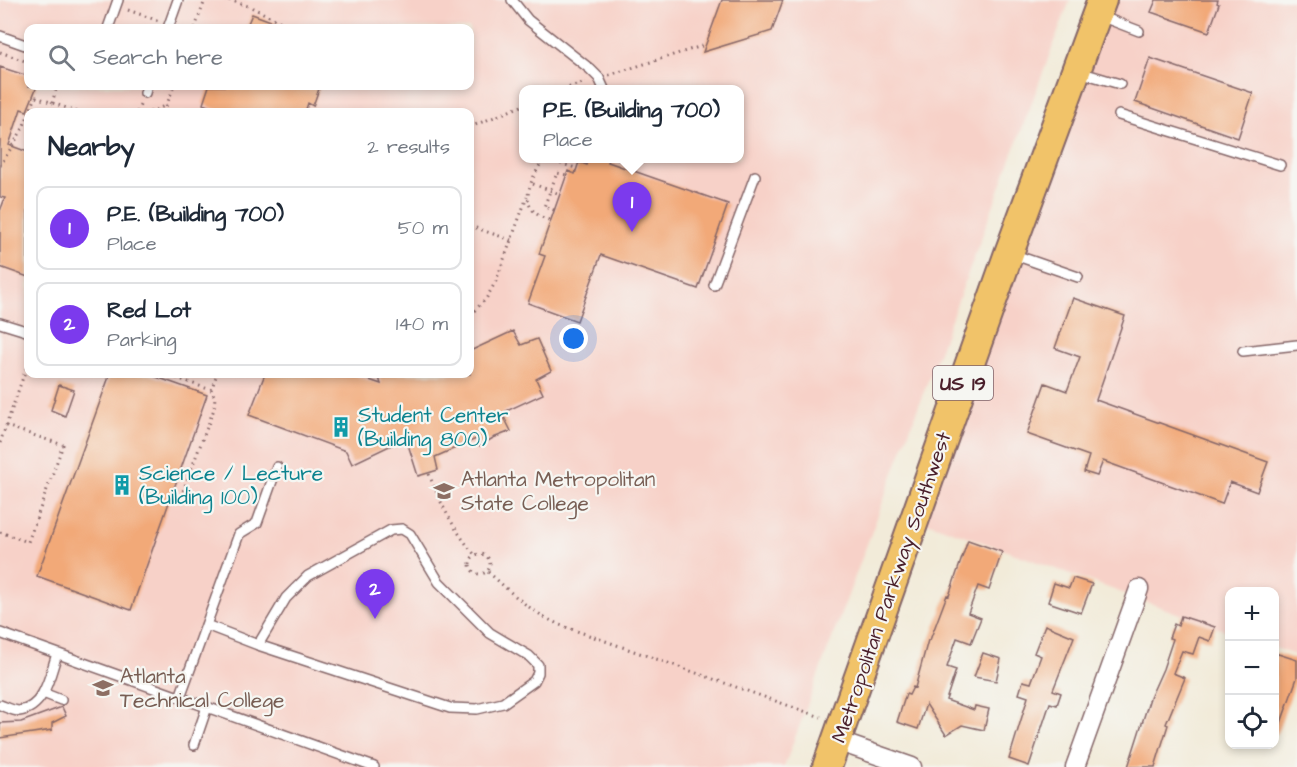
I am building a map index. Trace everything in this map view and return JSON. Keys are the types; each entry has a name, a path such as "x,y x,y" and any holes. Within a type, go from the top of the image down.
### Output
{"main road":[{"name":"Metropolitan Parkway Southwest","path":"836,744 1009,253 1100,7"}],"street":[{"path":"1075,767 1139,589"},
{"path":"836,744 912,767"}],"lane":[{"path":"109,24 118,0"},
{"path":"169,24 178,0"},
{"path":"512,0 528,20 580,60 598,78 602,85"},
{"path":"1100,7 1138,31"},
{"path":"0,36 24,45"},
{"path":"1076,71 1120,84"},
{"path":"1119,115 1280,165"},
{"path":"714,285 755,176"},
{"path":"1009,253 1078,277"},
{"path":"0,323 24,330"},
{"path":"1243,351 1297,345"},
{"path":"180,697 239,534 256,523 277,467"},
{"path":"206,625 258,645 450,708 477,709 503,703 534,681 538,673 538,665 529,656 490,633 440,582 410,534 402,529 391,530 308,576 286,598 258,645"},
{"path":"0,633 370,766"},
{"path":"0,705 17,711 32,707 43,693 57,654"},
{"path":"43,693 61,700"},
{"path":"194,745 207,707"}],"path":[{"path":"196,24 205,0"},
{"path":"230,0 291,24"},
{"path":"136,13 147,17"},
{"path":"578,85 702,46"},
{"path":"0,52 24,61"},
{"path":"52,103 56,90"},
{"path":"166,108 173,90"},
{"path":"31,108 36,97 66,108"},
{"path":"160,108 167,105"},
{"path":"474,125 519,107"},
{"path":"0,166 24,125"},
{"path":"474,311 486,299 496,281 541,163"},
{"path":"558,163 576,168"},
{"path":"554,210 544,207 550,190 557,173 567,175"},
{"path":"532,184 560,194"},
{"path":"527,197 528,205 535,214 549,220"},
{"path":"474,227 511,240"},
{"path":"0,443 24,374"},
{"path":"181,378 211,390 215,397 214,408 183,491"},
{"path":"211,390 216,378"},
{"path":"0,532 28,542 63,445 6,426"},
{"path":"429,474 445,513 457,534 475,555"},
{"path":"481,554 488,557 491,566 488,572 481,575 472,571 470,561 475,555 481,554"},
{"path":"488,572 524,605 539,615 836,744"}],"shaded area":[{"name":"Atlanta Metropolitan State College","path":"0,0 1070,0 784,767 0,767"},
{"path":"1103,0 1297,0 1297,656 1279,649 1279,587 1225,587 1225,631 911,516"}],"building":[{"path":"722,0 783,0 772,31 703,52"},
{"path":"1156,0 1218,0 1219,4 1209,32 1151,12"},
{"path":"252,14 279,24 248,24"},
{"path":"1150,58 1253,93 1238,138 1135,102"},
{"path":"0,67 24,75 24,90 35,90 28,108 21,109 9,145 24,151 24,276 0,267 0,211 5,198 0,197"},
{"path":"208,90 319,90 313,106 308,103 306,108 212,108 203,104"},
{"path":"579,163 587,165 588,163 611,163 728,204 698,289 601,255 577,321 528,303 545,256 539,254 568,171 575,174"},
{"path":"1073,298 1125,316 1096,400 1268,462 1257,492 1230,482 1222,504 1103,461 1097,476 1084,472 1089,456 1027,434 1045,383 1067,391 1080,357 1055,348"},
{"path":"513,331 521,345 537,339 551,371 536,379 543,394 502,413 511,431 480,446 476,439 435,457 438,470 418,476 406,438 352,464 346,451 249,415 263,378 364,378 381,384 379,378 474,378 474,349"},
{"name":"Science / Lecture (Building 100)","path":"109,378 159,378 207,395 131,610 37,576"},
{"path":"59,385 74,390 65,416 51,410"},
{"path":"968,540 1002,552 989,590 978,586 968,613 981,618 971,643 957,638 947,667 956,670 946,700 974,710 975,706 989,709 984,730 962,725 946,735 926,704 918,729 897,722 906,694 909,695 913,687 915,688 928,640 930,640 947,595 949,596"},
{"path":"1073,578 1092,584 1081,613 1048,602 1054,583 1069,588"},
{"path":"1181,616 1215,627 1210,641 1199,637 1193,654 1182,651 1173,673 1185,678 1166,724 1168,725 1155,767 1128,767 1150,698 1173,639 1169,638 1174,624 1178,626"},
{"path":"1045,625 1074,637 1053,690 1061,693 1057,705 1050,703 1029,766 1009,759 1028,697 1019,694 1023,681 1031,683 1041,656 1034,653"},
{"path":"983,653 1001,659 996,681 974,677"},
{"path":"1279,654 1297,660 1297,678 1279,728"},
{"path":"62,707 66,716 52,723 52,730 0,738 0,723 21,722"}],"place":[{"name":"P.E. (Building 700)","path":"632,232"},
{"name":"Student Center (Building 800)","path":"341,427"},
{"name":"Science / Lecture (Building 100)","path":"122,485"},
{"name":"Atlanta Metropolitan State College","path":"444,491"},
{"name":"Red Lot","path":"375,619"},
{"name":"Atlanta Technical College","path":"103,688"}]}
